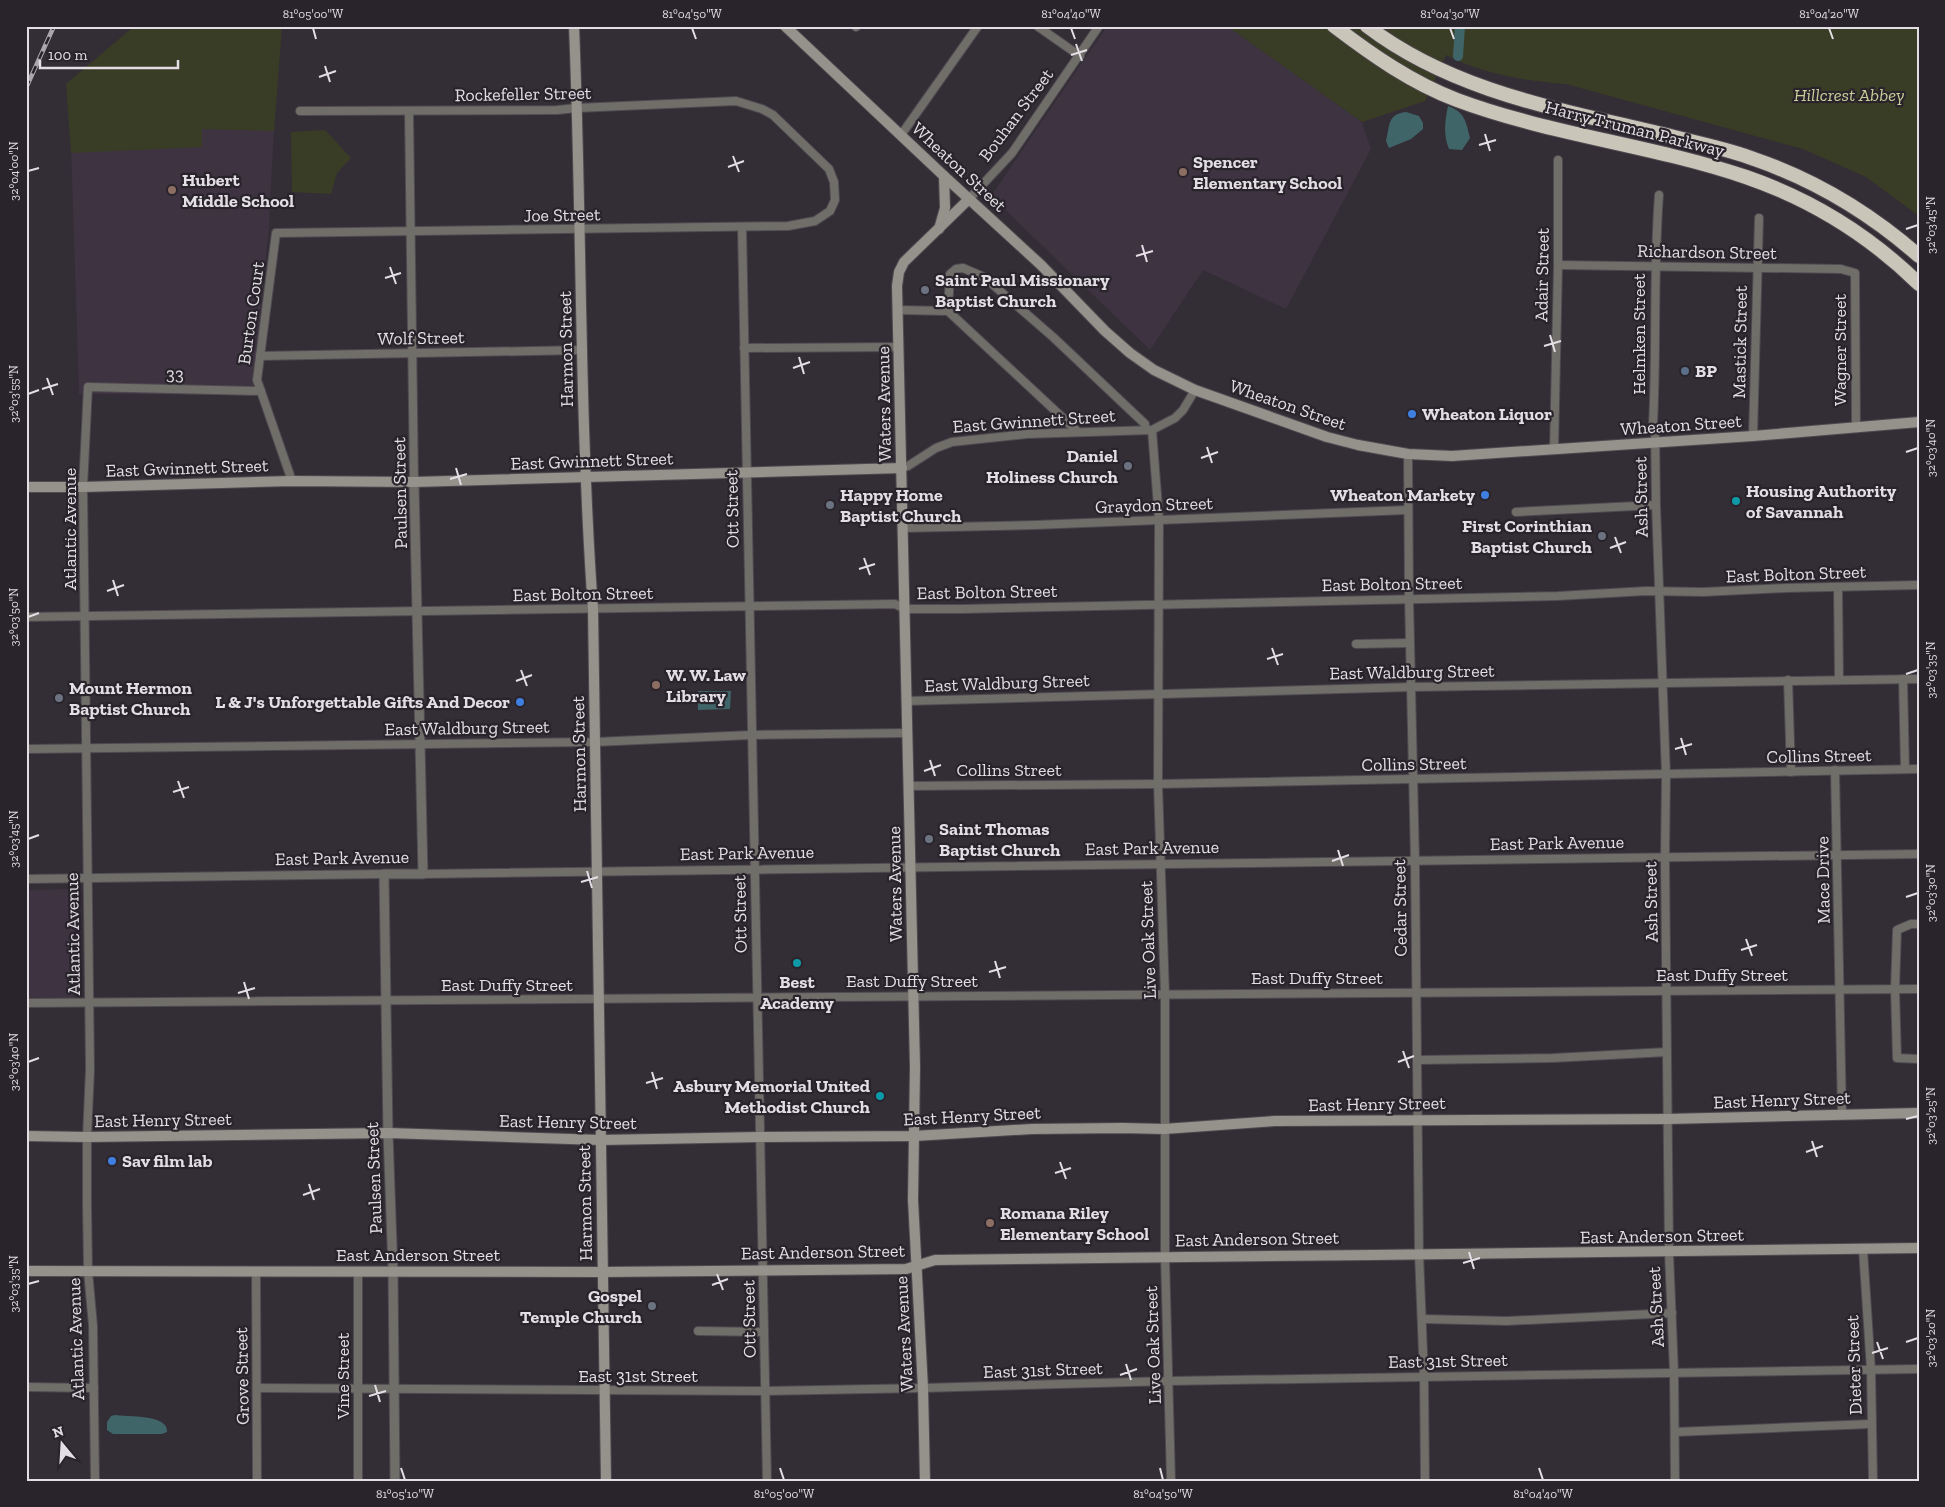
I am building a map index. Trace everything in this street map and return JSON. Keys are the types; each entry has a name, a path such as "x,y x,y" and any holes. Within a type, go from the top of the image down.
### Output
{"highway":[{"name":"Harry Truman Parkway","path":"1334,26 1361,47 1422,83 1455,99 1489,111 1715,168 1775,188 1811,206 1859,235 1886,254 1919,284"},
{"name":"Harry Truman Parkway","path":"1367,26 1401,49 1431,65 1461,80 1490,90 1752,158 1813,184 1843,200 1919,254"}],"main road":[{"name":"Harmon Street","path":"574,26 588,543 593,609 606,1481"},
{"name":"Wheaton Street","path":"785,26 1041,265 1105,331 1130,353 1154,370 1195,390 1358,445 1408,454 1452,456 1752,436 1919,422"},
{"path":"938,229 945,208 944,176"},
{"name":"Bouhan Street","path":"897,286 899,272 904,262 969,199"},
{"name":"Waters Avenue","path":"897,286 914,996 913,1200 923,1388 925,1481"},
{"name":"East Gwinnett Street","path":"26,487 292,481 414,482 902,468"},
{"name":"East Henry Street","path":"26,1136 87,1137 388,1133 601,1140 914,1136 1032,1129 1164,1129 1274,1121 1667,1119 1919,1113"},
{"name":"East Anderson Street","path":"26,1271 602,1272 906,1269 935,1260 1668,1253 1919,1248"}],"street":[{"path":"901,135 978,26"},
{"path":"1037,26 1080,56"},
{"name":"Bouhan Street","path":"969,199 1012,153 1099,26"},
{"name":"Rockefeller Street","path":"300,111 557,110 736,101 762,109 773,115 829,169 834,182 835,197"},
{"name":"Paulsen Street","path":"409,112 414,352 414,482 423,874"},
{"name":"Adair Street","path":"1554,450 1558,160"},
{"name":"Helmken Street","path":"1655,442 1655,428 1653,424 1655,391 1655,266 1659,195"},
{"name":"Joe Street","path":"276,233 788,226 815,221 830,212 835,197"},
{"name":"Mastick Street","path":"1752,436 1759,218"},
{"name":"Ott Street","path":"742,227 766,1481"},
{"name":"Burton Court","path":"276,233 257,380 292,481"},
{"name":"Richardson Street","path":"1558,265 1841,269 1855,273"},
{"path":"948,311 950,274 956,269 963,268 984,277 1053,337 1145,424 1149,430 1175,418 1183,410 1195,390"},
{"name":"Wagner Street","path":"1855,273 1856,427"},
{"path":"898,310 948,311 1078,432"},
{"path":"744,348 899,347"},
{"name":"Wolf Street","path":"260,356 582,350"},
{"name":"33","path":"88,387 261,391"},
{"name":"Atlantic Avenue","path":"88,387 83,487 90,1069 87,1137 88,1271 93,1326 95,1481"},
{"name":"East Gwinnett Street","path":"902,468 936,448 952,442 1027,434 1149,430"},
{"name":"Live Oak Street","path":"1149,430 1159,520 1157,604 1159,693 1158,784 1165,994 1165,1257 1171,1481"},
{"name":"Ash Street","path":"1655,442 1666,775 1668,1253 1674,1372 1675,1481"},
{"name":"Cedar Street","path":"1408,454 1419,1254 1424,1377 1425,1481"},
{"path":"1516,512 1656,505"},
{"name":"Graydon Street","path":"902,528 1408,510"},
{"name":"East Bolton Street","path":"26,617 895,604 905,609 1558,596 1659,591 1703,592 1919,585"},
{"path":"1838,588 1839,679"},
{"path":"1356,644 1410,643"},
{"path":"1904,679 1905,770"},
{"name":"East Waldburg Street","path":"907,701 1412,687 1919,679"},
{"path":"1788,680 1791,772"},
{"name":"East Waldburg Street","path":"26,749 595,742 751,735 908,733"},
{"name":"Collins Street","path":"909,786 1158,784 1919,769"},
{"name":"Mace Drive","path":"1835,770 1840,989"},
{"name":"East Park Avenue","path":"26,879 1919,854"},
{"name":"Paulsen Street","path":"384,874 388,1133 393,1272 394,1481"},
{"path":"1919,924 1911,924 1897,930 1895,989 1897,1058 1919,1059"},
{"path":"1840,989 1842,1114"},
{"name":"East Duffy Street","path":"26,1003 1919,989"},
{"path":"1417,1060 1553,1058 1667,1052"},
{"name":"Dieter Street","path":"1863,1249 1871,1370 1873,1481"},
{"name":"Grove Street","path":"256,1271 258,1481"},
{"name":"Vine Street","path":"358,1271 358,1481"},
{"path":"1422,1319 1507,1321 1672,1313"},
{"path":"698,1331 764,1332"},
{"name":"East 31st Street","path":"258,1388 765,1391 1169,1381 1919,1369"},
{"path":"26,1387 94,1388"},
{"path":"1675,1432 1871,1424"}],"shaded area":[{"name":"Hubert Middle School","path":"279,26 269,227 252,395 79,394 69,84"},
{"name":"Spencer Elementary School","path":"1107,26 1227,26 1362,122 1371,149 1286,309 1203,270 1150,350 991,196"},
{"path":"74,889 74,998 26,999 26,890"}],"green space":[{"path":"132,26 282,26 274,131 202,129 202,147 71,153 66,84 132,28"},
{"name":"Hillcrest Abbey","path":"1227,26 1919,26 1919,216 1866,177 1803,149 1566,84 1504,76 1460,62 1446,55 1425,101 1362,122"},
{"path":"325,130 351,158 337,173 331,194 292,192 291,132"}],"water":[{"path":"1448,106 1458,111 1464,118 1467,127 1470,138 1462,150 1449,149 1447,143 1445,128"},
{"path":"1406,112 1419,116 1423,123 1423,129 1411,139 1389,148 1386,141 1390,122 1395,115"},
{"path":"698,691 731,691 730,709 698,710"},
{"path":"111,1416 155,1419 166,1426 167,1432 162,1434 113,1434 107,1430 107,1422"}],"waterway":[{"path":"1458,56 1460,26"}],"railway":[{"path":"26,88 54,26"}],"place":[{"name":"Spencer Elementary School","path":"1183,172"},
{"name":"Hubert Middle School","path":"172,190"},
{"name":"Saint Paul Missionary Baptist Church","path":"925,290"},
{"name":"BP","path":"1685,371"},
{"name":"Wheaton Liquor","path":"1412,414"},
{"name":"Daniel Holiness Church","path":"1128,466"},
{"name":"Wheaton Markety","path":"1485,495"},
{"name":"Housing Authority of Savannah","path":"1736,501"},
{"name":"Happy Home Baptist Church","path":"830,505"},
{"name":"First Corinthian Baptist Church","path":"1602,536"},
{"name":"W. W. Law Library","path":"656,685"},
{"name":"Mount Hermon Baptist Church","path":"59,698"},
{"name":"L & J's Unforgettable Gifts And Decor","path":"520,702"},
{"name":"Saint Thomas Baptist Church","path":"929,839"},
{"name":"Best Academy","path":"797,963"},
{"name":"Asbury Memorial United Methodist Church","path":"880,1096"},
{"name":"Sav film lab","path":"112,1161"},
{"name":"Romana Riley Elementary School","path":"990,1223"},
{"name":"Gospel Temple Church","path":"652,1306"}]}
